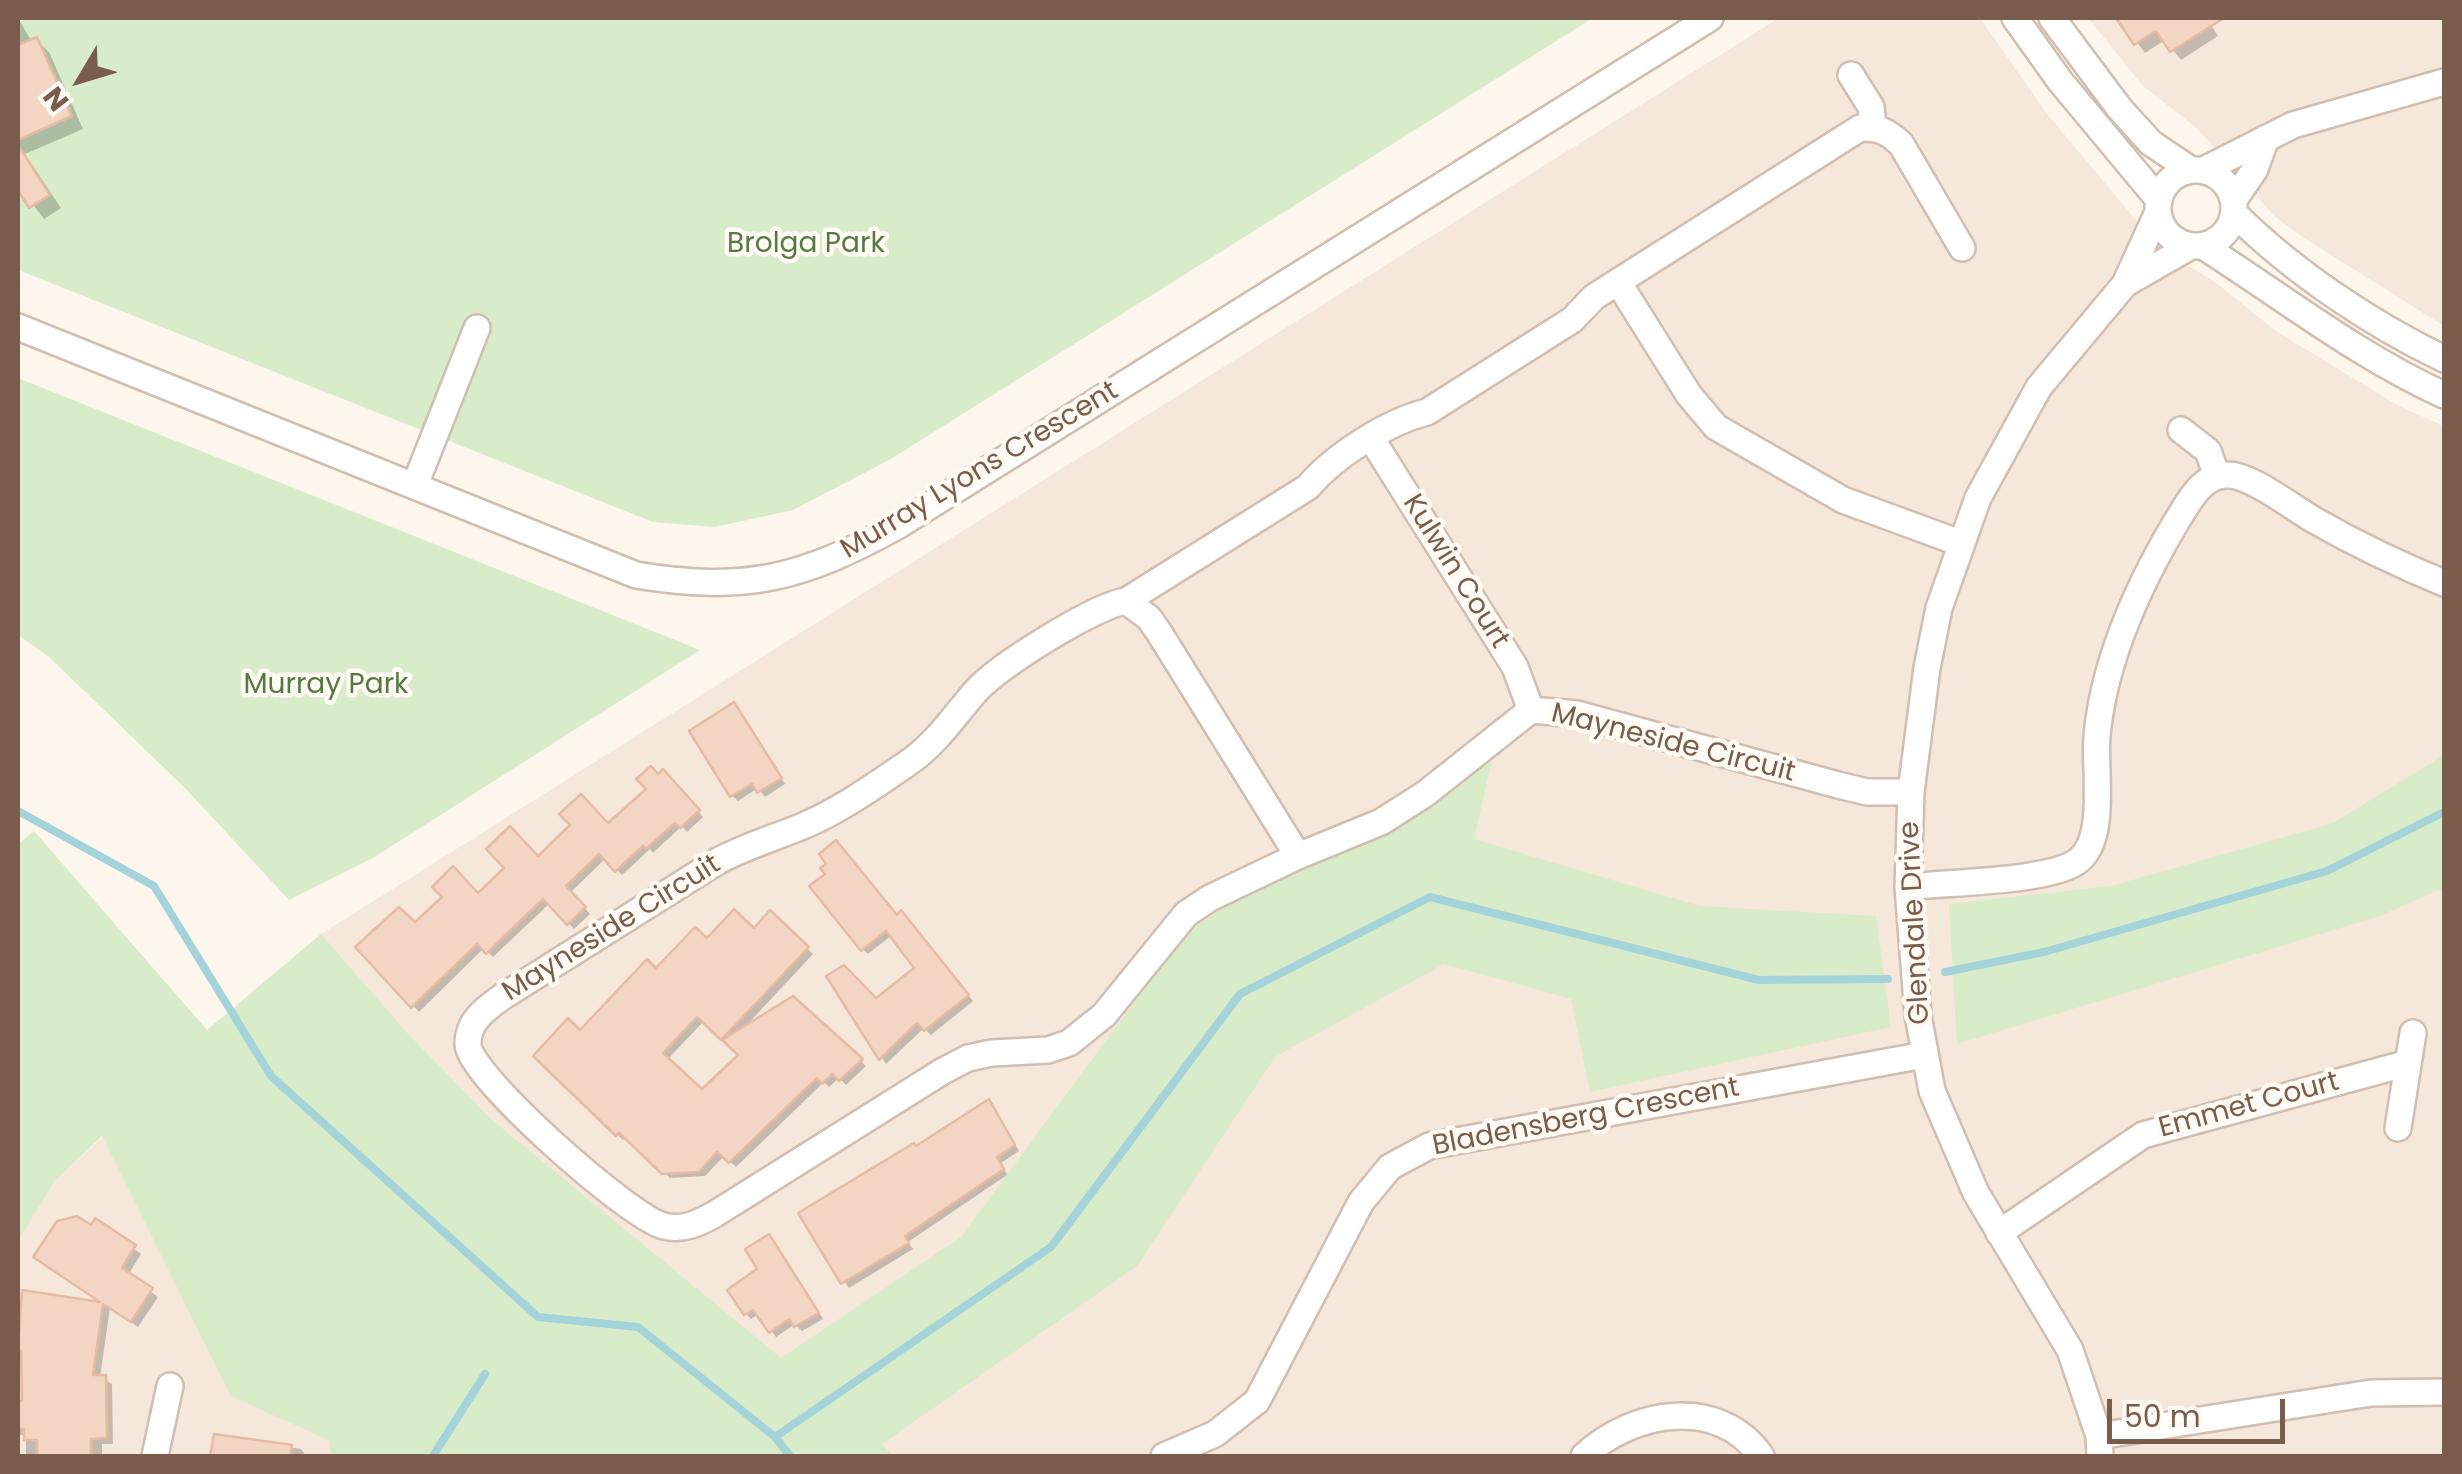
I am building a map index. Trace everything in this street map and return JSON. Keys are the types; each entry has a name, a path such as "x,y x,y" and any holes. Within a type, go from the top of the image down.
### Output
{"street":[{"name":"Murray Lyons Crescent","path":"18,327 636,575 691,584 744,582 795,572 843,556 899,526 1710,18"},
{"path":"2014,18 2159,206 2169,234 2197,246 2408,379 2444,396"},
{"path":"2052,18 2120,109 2151,142 2223,181 2234,207 2290,264 2444,359"},
{"path":"1851,75 1871,107 1873,127 1887,131 1902,144 1962,248"},
{"path":"2159,206 2170,180 2293,125 2444,82"},
{"name":"Mayneside Circuit","path":"1873,127 1860,128 1833,144 1594,297 1572,320 1427,412 1404,417 1323,470 1308,488 1126,601 1098,609 997,672 978,689 941,736 907,764 820,818 718,862 502,997 482,1012 471,1027 468,1045 472,1061 488,1081 590,1176 646,1219 683,1228 716,1214 968,1058 1048,1050 1069,1043 1104,1015 1186,914 1210,898 1298,856 1381,822 1425,794 1531,710 1577,714 1838,786 1868,792 1911,792"},
{"path":"2197,246 2224,234 2266,138"},
{"name":"Glendale Drive","path":"2100,1446 2070,1350 1999,1234 1945,1127 1924,1055 1908,887 1911,792 1926,668 1938,608 1978,498 2039,388 2125,284 2159,206"},
{"name":"Glendale Drive","path":"2125,284 2197,246"},
{"path":"1618,282 1696,405 1716,426 1844,500 1960,543"},
{"path":"414,485 478,328"},
{"path":"2181,430 2208,450 2217,476"},
{"name":"Kulwin Court","path":"1372,438 1515,666 1531,710"},
{"path":"1908,887 2058,872 2084,856 2096,828 2097,733 2126,619 2153,561 2192,495 2205,482 2230,474 2247,481 2316,522 2444,583"},
{"path":"1126,601 1148,618 1160,634 1298,856"},
{"path":"2398,1128 2412,1033"},
{"name":"Bladensberg Crescent","path":"1164,1456 1215,1434 1258,1401 1361,1202 1390,1167 1410,1154 1429,1146 1924,1055"},
{"name":"Emmet Court","path":"1999,1234 2143,1136 2408,1063"},
{"path":"155,1456 170,1386"},
{"path":"2100,1446 2372,1393 2444,1392"},
{"path":"1584,1456 1618,1432 1684,1415 1724,1423 1738,1431 1761,1456"}],"shaded area":[{"path":"1779,18 1980,18 2047,114 2160,249 2215,282 2276,331 2399,406 2444,426 2444,1456 18,1456 18,1241 55,1181 321,934"},
{"path":"2088,18 2444,18 2444,326 2273,215 2198,129 2143,86"}],"green space":[{"name":"Brolga Park","path":"18,18 1593,18 891,459 793,510 715,527 653,522 18,270"},
{"name":"Murray Park","path":"18,378 700,650 373,858 289,900 185,788 49,657 18,635"},
{"path":"2444,755 2444,888 2377,917 1957,1044 1949,904 2111,886 2333,823"},
{"path":"1492,760 1474,839 1700,906 1876,916 1891,1027 1590,1092 1571,999 1444,964 1275,1057 1137,1266 882,1444 893,1456 331,1456 330,1441 231,1396 102,1136 55,1181 18,1241 18,844 34,831 207,1030 321,934 408,1034 491,1119 781,1358 961,1237 1186,932 1251,890 1399,828"}],"building":[{"path":"2116,18 2224,18 2170,52 2156,31 2134,45"},
{"path":"37,37 72,116 18,140 18,45"},
{"path":"18,145 50,195 29,208 18,190"},
{"path":"734,702 782,778 757,793 752,784 730,797 689,731"},
{"path":"651,766 658,774 663,769 700,810 680,828 675,823 646,849 643,846 615,872 599,854 566,886 586,907 567,925 543,899 486,954 477,944 411,1008 355,947 399,907 415,922 442,897 432,887 453,866 478,893 504,868 486,849 510,826 538,856 570,825 559,814 581,794 608,823 646,789 636,779"},
{"path":"836,840 897,915 901,910 969,995 924,1031 917,1023 879,1060 826,976 844,965 876,998 914,968 886,931 861,951 809,886 825,874 820,868 826,864 819,854"},
{"path":"734,909 754,928 770,910 809,947 721,1040 697,1017 663,1053 702,1089 738,1055 722,1040 793,996 863,1059 839,1081 832,1074 822,1084 817,1078 729,1163 717,1152 699,1172 662,1174 619,1133 616,1136 533,1056 568,1018 580,1030 647,959 656,968 695,927 707,938"},
{"path":"989,1099 1015,1145 997,1157 1004,1169 905,1236 909,1243 841,1284 798,1213"},
{"path":"77,1216 91,1225 95,1218 136,1245 122,1268 153,1288 131,1322 103,1304 93,1375 106,1375 107,1438 91,1439 91,1456 37,1456 37,1440 24,1440 24,1429 18,1429 18,1401 22,1401 18,1350 22,1290 100,1302 33,1257 57,1221"},
{"path":"769,1234 819,1313 794,1327 789,1319 769,1333 753,1310 744,1315 727,1290 757,1269 745,1249"},
{"path":"214,1434 292,1445 291,1456 210,1456"}],"waterway":[{"path":"18,811 154,886 271,1076 538,1317 638,1327 775,1437 790,1456"},
{"path":"1945,972 2044,952 2327,871 2444,812"},
{"path":"775,1437 1051,1247 1240,994 1430,897 1759,980 1888,979"},
{"path":"433,1456 485,1374"}]}
